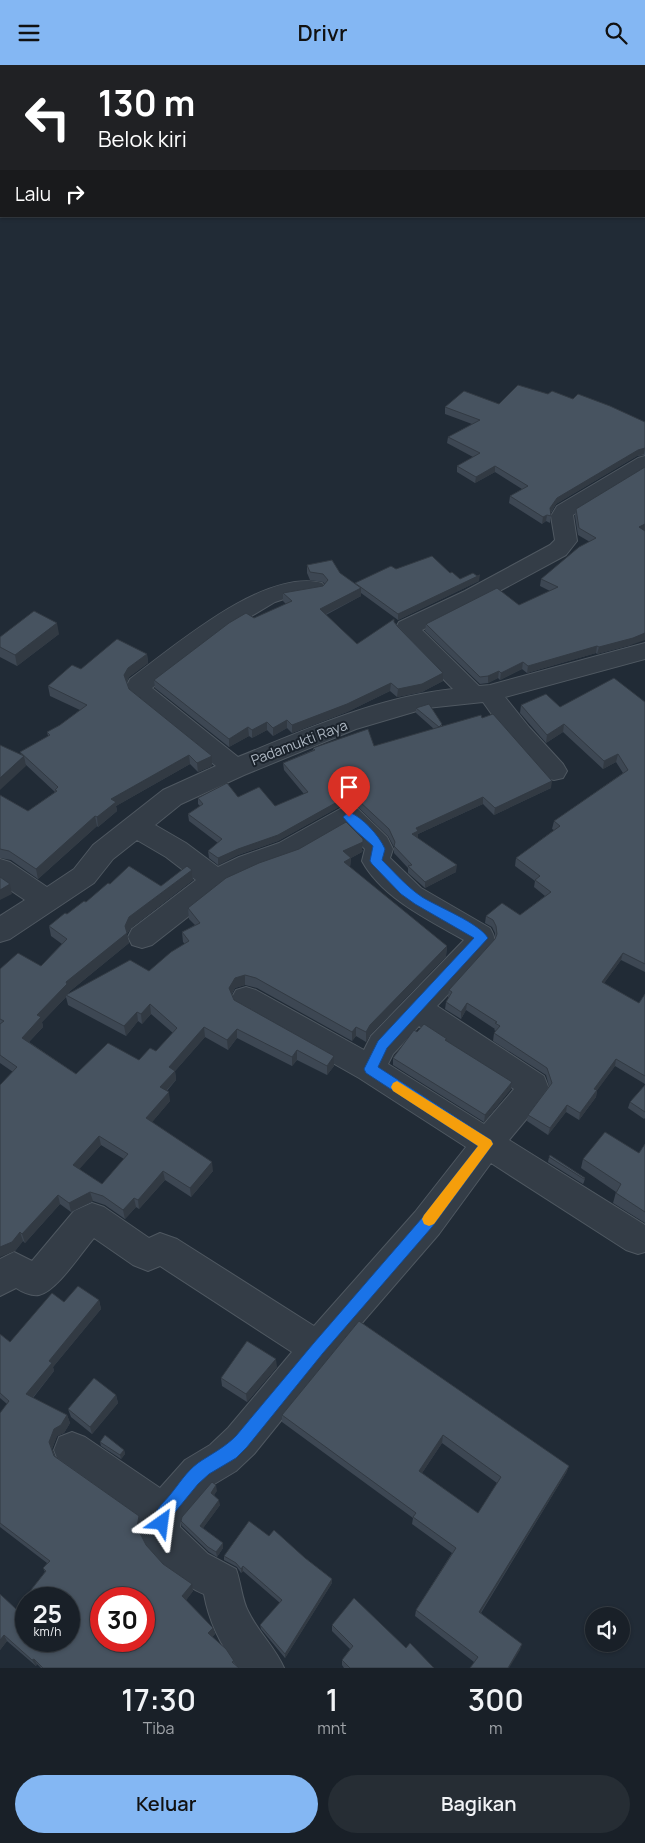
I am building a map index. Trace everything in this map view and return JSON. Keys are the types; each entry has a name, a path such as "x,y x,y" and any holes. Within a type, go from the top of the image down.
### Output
{"street":[{"path":"554,771 502,713 407,627 496,585 558,550 566,541 562,517 565,511 645,462"},
{"path":"235,768 142,692 139,685 220,625 267,597 281,592 314,588"},
{"name":"Padamukti Raya","path":"0,931 84,876 103,852 172,797 235,768 347,723 426,700 482,694 645,651"},
{"path":"142,937 216,879 289,849 344,818 354,819 379,847 376,861 405,891 482,938 382,1045 370,1069"},
{"path":"134,826 176,850 216,879"},
{"path":"0,869 47,901"},
{"path":"246,999 370,1069 638,1239"},
{"path":"264,1668 232,1622 227,1611 222,1583 200,1572 177,1552 160,1533 163,1513 198,1473 236,1448 318,1349 427,1223 487,1144 533,1089 534,1085 416,1008"},
{"path":"0,1280 14,1268 32,1279 38,1279 86,1222 92,1218 145,1254 148,1255 160,1249 165,1250 318,1349"},
{"path":"72,1450 163,1513"}],"building":[{"path":"518,385 548,394 552,391 573,399 578,394 645,422 645,448 638,450 557,498 550,508 551,516 543,517 510,496 528,486 495,466 476,477 457,466 480,453 448,437 480,420 445,407 464,391 499,404"},
{"path":"645,467 645,524 639,527 645,531 645,633 633,638 597,646 528,666 523,662 501,673 499,671 480,677 426,624 497,588 519,605 558,587 541,579 579,547 596,538 579,528 576,509"},
{"path":"432,556 450,573 452,572 460,579 473,573 477,576 480,575 398,614 355,583 391,566 396,569"},
{"path":"332,560 340,573 361,588 320,609 357,644 394,619 398,627 443,673 422,684 398,689 391,683 347,704 292,725 287,720 273,728 267,722 252,730 248,727 229,739 154,680 229,623 246,613 254,618 292,601 283,593 323,586 328,580 323,574 310,572 307,565"},
{"path":"34,611 57,623 15,655 0,647 0,637"},
{"path":"117,639 147,654 128,668 124,675 129,689 212,756 197,763 189,755 111,799 116,802 97,817 95,816 36,869 9,851 0,849 0,795 28,811 57,791 55,790 58,787 20,752 50,735 47,732 87,705 48,686 72,665 81,669"},
{"path":"614,678 645,702 645,964 623,953 602,982 639,1003 645,994 645,1076 616,1059 594,1089 597,1090 580,1113 567,1105 550,1128 528,1115 552,1083 547,1068 494,1033 500,1026 495,1023 497,1022 467,1003 461,1012 446,1002 452,992 449,990 495,939 497,934 496,926 493,920 486,916 502,903 520,915 551,892 535,880 540,876 516,858 560,826 554,821 628,770 618,754 604,761 564,724 547,735 521,705 546,694 560,707"},
{"path":"429,704 442,724 439,727 416,708"},
{"path":"493,714 552,781 495,808 483,797 416,828 418,831 412,834 457,865 425,882 408,866 412,865 394,846 395,842 389,829 359,801 350,798 339,801 278,835 218,858 208,851 222,839 188,814 203,804 198,798 227,783 238,797 259,787 275,806 308,792 283,763 315,750 313,748 368,729 374,746 481,715 482,718"},
{"path":"0,745 24,756 0,778"},
{"path":"346,822 363,839 363,842 343,851 351,858 344,862 447,946 370,1025 366,1032 356,1027 352,1032 256,978 245,975 235,978 229,988 234,1000 334,1056 327,1066 297,1050 292,1057 237,1029 227,1040 204,1027 169,1067 175,1071 160,1087 169,1092 146,1118 212,1162 190,1188 163,1171 138,1200 134,1198 123,1210 103,1196 90,1192 69,1203 58,1195 22,1234 20,1232 12,1242 0,1247 0,1085 17,1067 0,1055 0,1024 4,1021 0,1019 0,969 18,953 41,966 67,939 49,926 65,913 67,914 84,901 86,902 108,883 110,884 129,866 161,886 187,866 192,870 129,917 125,926 127,933 66,982 67,984 37,1015 41,1017 22,1038 76,1074 108,1043 139,1060 150,1048 156,1051 177,1028 150,1004 141,1014 137,1012 124,1026 66,995 130,960 149,971 171,952 189,941 182,932 200,923 188,908 226,878 259,863 299,849","holes":["99,1136 128,1154 102,1184 73,1165"]},
{"path":"0,877 10,884 0,890"},
{"path":"424,1024 447,1039 445,1040 512,1082 485,1115 393,1058 414,1030 417,1032"},
{"path":"645,1085 645,1112 630,1102"},
{"path":"605,1132 639,1153 645,1144 645,1212 616,1193 621,1184 583,1159"},
{"path":"550,1155 585,1178 549,1157"},
{"path":"78,1286 99,1300 49,1361 52,1363 26,1394 67,1415 61,1425 54,1429 49,1442 54,1456 139,1516 137,1527 146,1545 163,1564 192,1584 182,1596 213,1628 208,1633 226,1649 234,1661 232,1662 239,1668 43,1668 23,1652 80,1652 80,1587 33,1587 46,1571 43,1568 50,1561 0,1523 0,1413 9,1401 0,1393 0,1334 10,1342 52,1293 64,1302"},
{"path":"359,1321 569,1466 479,1612 522,1644 508,1668 470,1668 478,1657 416,1610 456,1548 413,1517 416,1513 282,1415","holes":["443,1435 501,1477 478,1513 419,1471"]},
{"path":"247,1341 276,1359 246,1394 221,1378"},
{"path":"94,1378 116,1395 90,1427 68,1409"},
{"path":"105,1435 124,1450 120,1455 100,1442"},
{"path":"212,1482 216,1485 211,1493 219,1500 200,1526 223,1543 216,1552 208,1547 181,1521 182,1517"},
{"path":"249,1521 269,1536 274,1530 332,1579 285,1654 260,1625 282,1600 243,1566 241,1569 236,1563 224,1556"},
{"path":"0,1594 15,1608 15,1645 4,1635 0,1640"},
{"path":"354,1598 406,1648 410,1643 434,1668 350,1668 342,1660 353,1646 332,1625"}],"slow traffic":[{"path":"397,1087 487,1144 429,1219"}],"route":[{"path":"162,1523 163,1513 174,1503 192,1478 230,1453 241,1441 427,1223 487,1144 370,1069 382,1045 482,938 405,891 376,861 379,851 377,844 354,819 349,817"}]}
